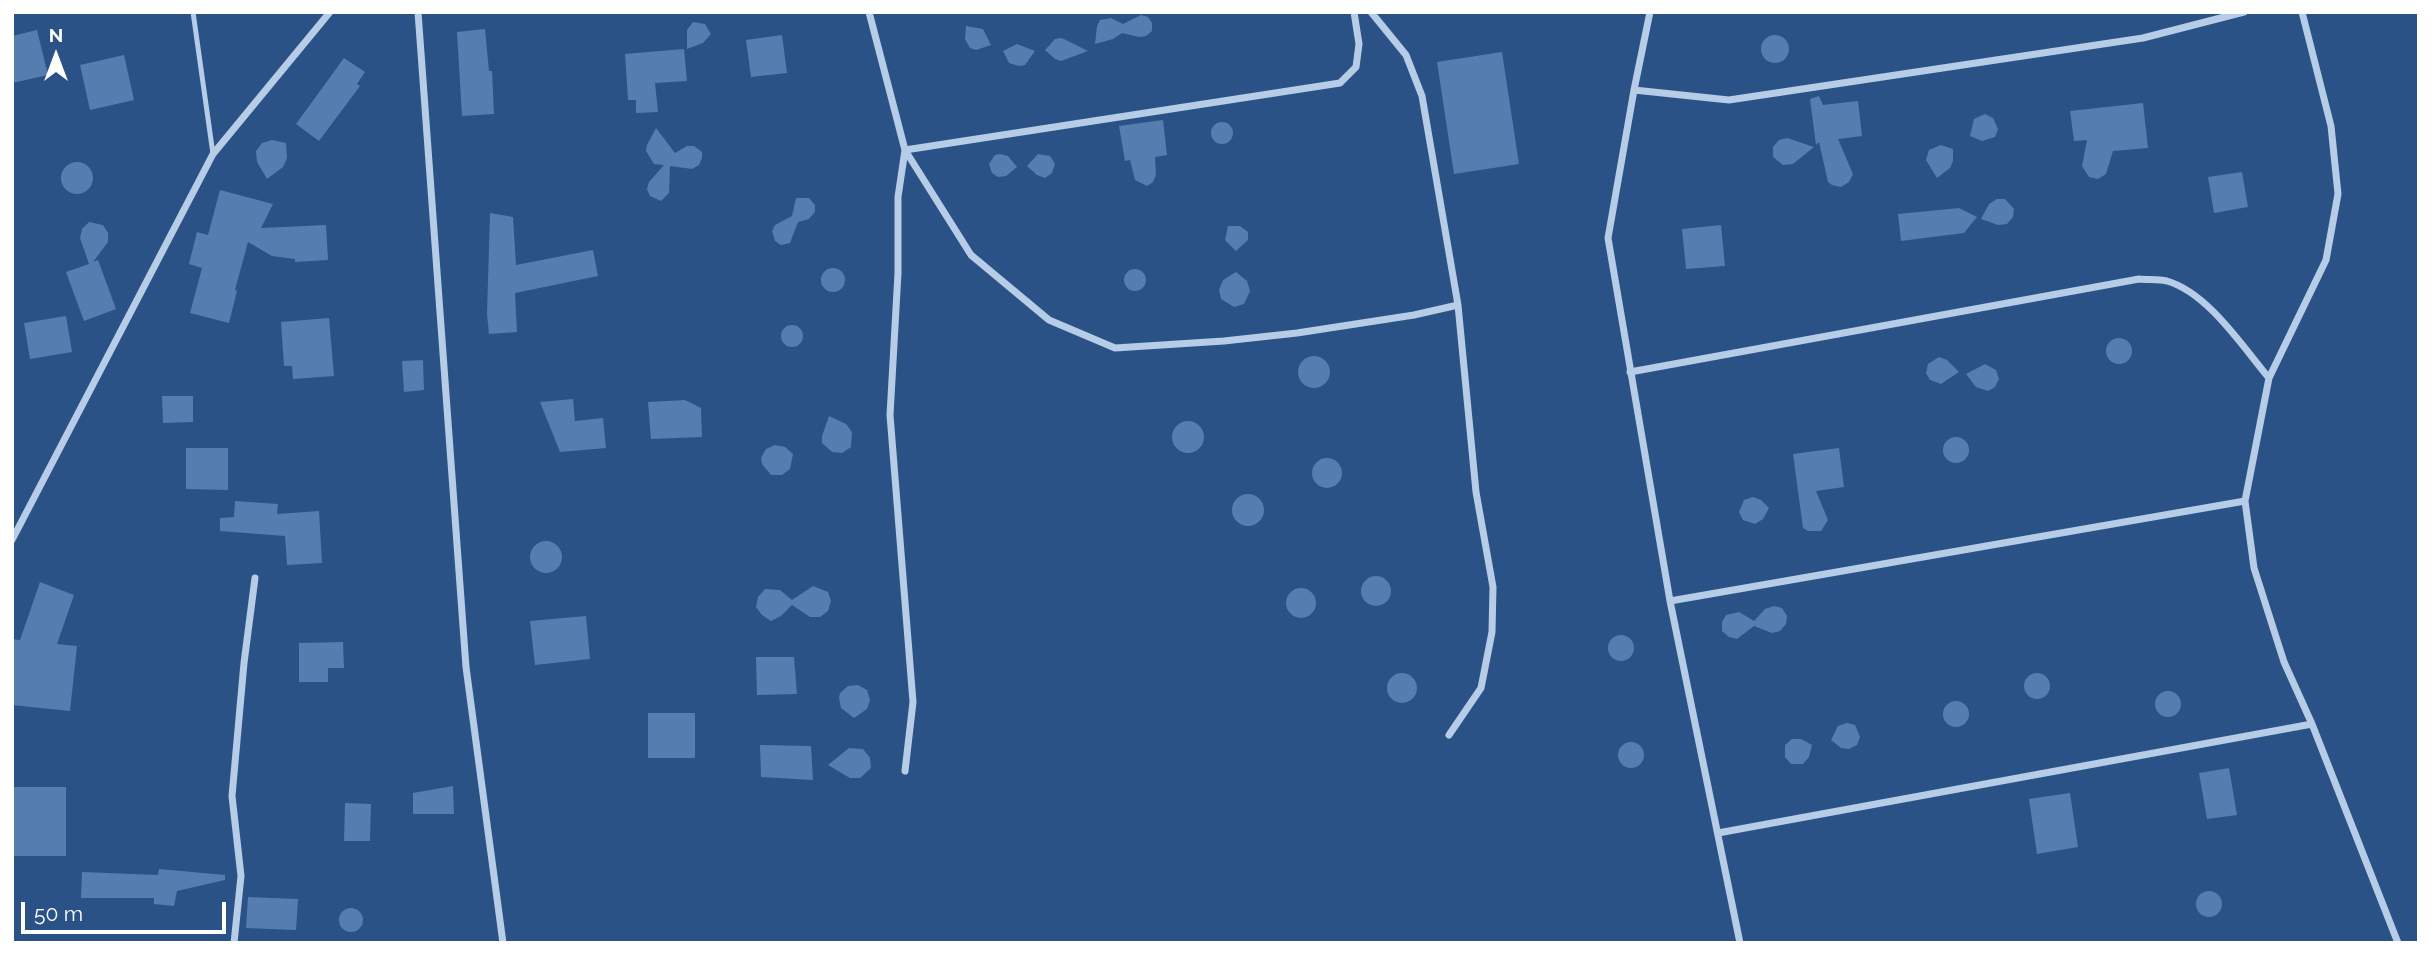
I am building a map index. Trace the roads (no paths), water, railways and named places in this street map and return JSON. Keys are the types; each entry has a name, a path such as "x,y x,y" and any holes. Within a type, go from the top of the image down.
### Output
{"street":[{"path":"12,540 214,154 330,12"},
{"path":"418,12 466,667 503,943"},
{"path":"869,12 905,150 971,255 1049,320 1115,348 1297,333 1414,315 1458,305"},
{"path":"905,150 1340,83 1356,67 1359,44 1354,12"},
{"path":"1371,12 1406,55 1422,96 1458,305 1476,492 1493,587 1492,621 1481,688 1449,735"},
{"path":"1650,12 1608,238 1670,601 1740,943"},
{"path":"1634,90 1729,100 2143,38 2244,12"},
{"path":"2302,12 2331,126 2339,194 2326,260 2269,378 2245,500 2254,568 2284,662 2312,724 2398,943"},
{"path":"905,150 898,197 898,272 890,415 913,702 905,771"},
{"path":"1630,372 2139,279 2166,281 2188,291 2214,313 2269,378"},
{"path":"1670,601 2245,500"},
{"path":"233,943 241,876 232,796 255,578"},
{"path":"1718,833 2312,724"}],"lane":[{"path":"193,12 214,154"}]}
